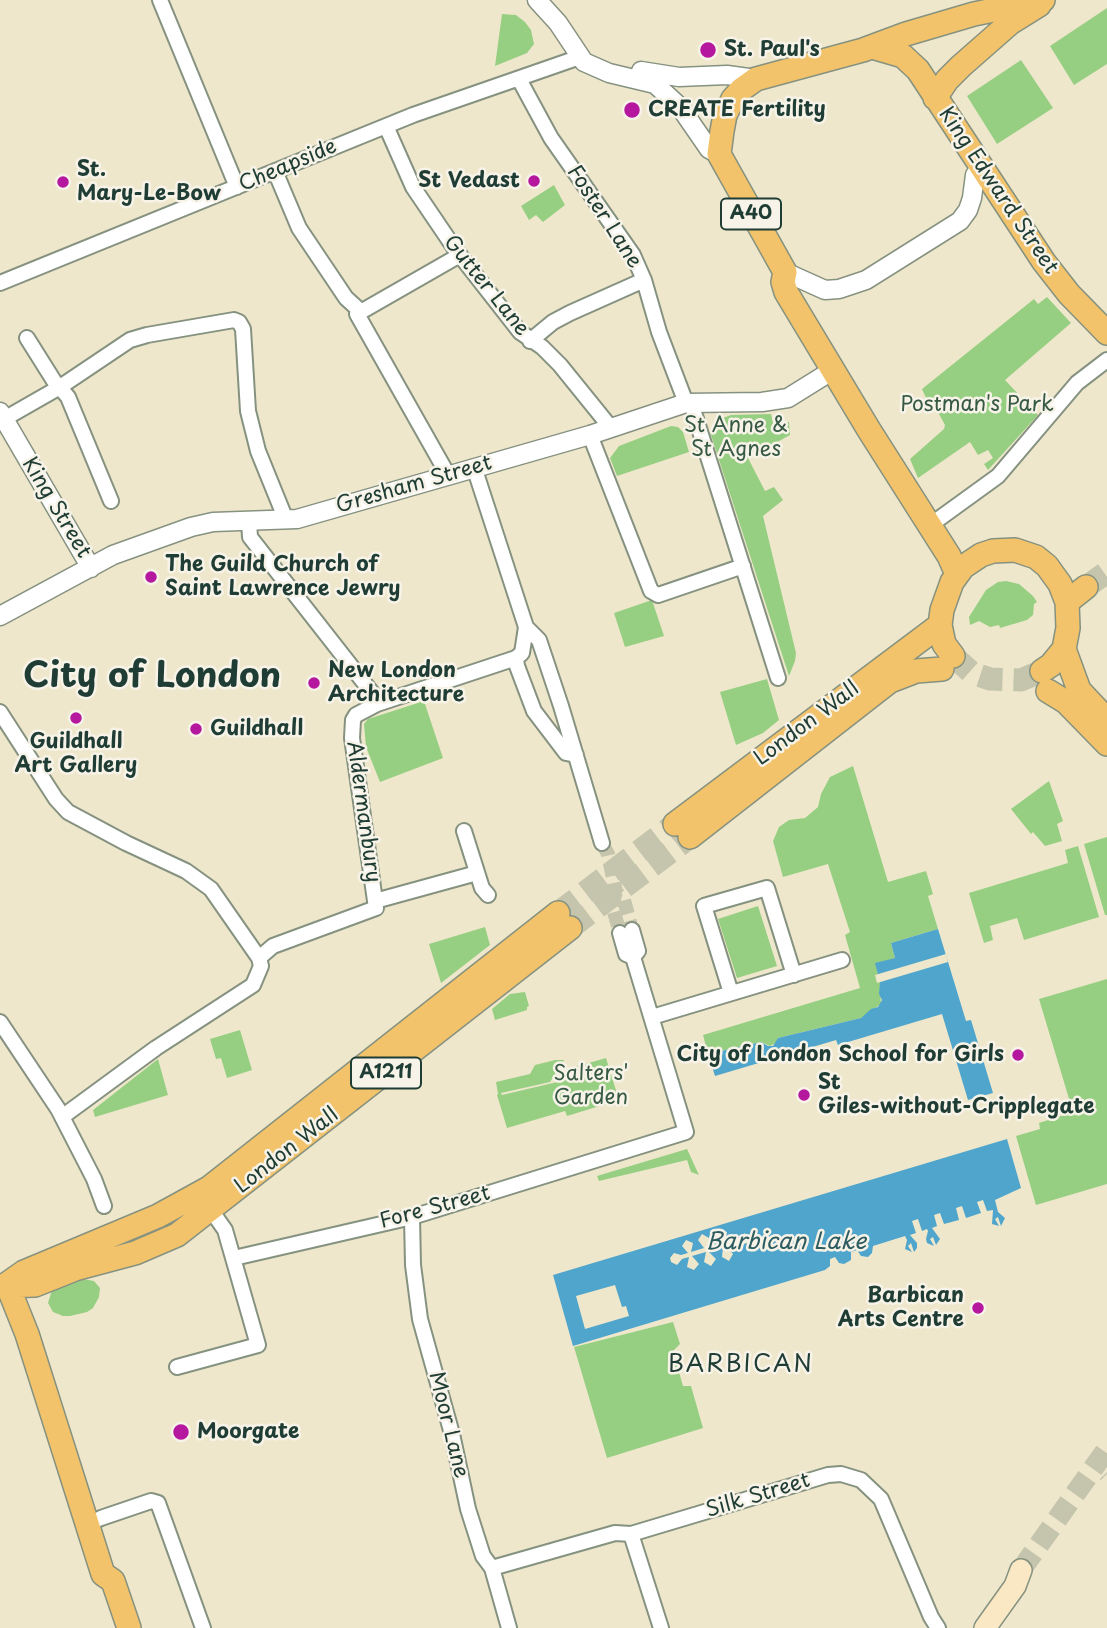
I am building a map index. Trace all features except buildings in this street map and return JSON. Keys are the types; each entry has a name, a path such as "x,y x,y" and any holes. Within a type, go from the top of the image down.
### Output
{"main road":[{"path":"719,154 727,110 742,89 756,79 872,47 916,30 974,14 1043,0"},
{"name":"King Edward Street","path":"1048,0 1010,23 953,74 935,98 1054,276 1107,334"},
{"path":"872,47 903,56 918,70 935,98"},
{"name":"A40","path":"719,154 785,272 783,282 786,292 957,574"},
{"path":"940,625 945,600 957,574 969,562 993,551 1015,550 1036,557 1047,566 1060,584 1067,602 1068,628 1064,649 1045,681 1107,744"},
{"path":"1067,602 1086,587"},
{"name":"London Wall","path":"940,625 948,663 890,681 682,831 940,625"},
{"path":"1064,649 1079,690 1107,720"},
{"name":"London Wall","path":"564,921 177,1235 149,1248 82,1267 35,1285 2,1280 158,1216 209,1188 564,921"},
{"path":"2,1280 27,1334 103,1574 113,1581 129,1628"},
{"path":"103,1574 99,1584 113,1628"},
{"path":"985,1628 1022,1577"}],"street":[{"path":"159,0 237,187"},
{"path":"537,0 558,23 580,57 590,66 655,84 680,107 709,149 719,154"},
{"name":"Cheapside","path":"0,283 452,100 580,57 606,59 640,71 679,77 727,75 756,79"},
{"name":"Foster Lane","path":"520,79 551,138 626,241 645,280 659,332 689,403 778,678"},
{"name":"Gutter Lane","path":"386,126 412,187 460,255 520,332 542,347 560,365 611,428"},
{"path":"785,272 825,290 839,289 866,280 960,221 968,210 975,175 981,166"},
{"path":"275,171 299,228 346,298 358,309 357,314 448,475"},
{"path":"357,314 460,255"},
{"path":"530,341 553,322 645,280"},
{"path":"2,416 60,387 130,341 147,335 229,320 239,322 243,329 244,369 257,451 286,520"},
{"path":"27,338 68,397 111,501"},
{"path":"929,526 998,476 1077,383 1107,360"},
{"name":"Gresham Street","path":"0,616 113,555 191,527 213,522 286,520 590,435 689,403 778,400 798,393 833,370"},
{"name":"King Street","path":"2,416 91,568"},
{"path":"590,435 651,592 658,595 743,566"},
{"path":"249,522 250,537 373,694 377,704 516,658 522,653 526,627 474,467"},
{"path":"526,627 536,635 544,655 603,844"},
{"path":"516,658 524,661 544,655"},
{"path":"516,658 531,706 566,753 576,755"},
{"name":"Aldermanbury","path":"376,904 352,727 356,715 377,704"},
{"path":"540,719 553,720 561,706"},
{"path":"0,712 54,797 68,813 186,871 211,889 259,958 260,973 253,985 156,1048 62,1117"},
{"path":"464,831 482,888 488,895"},
{"path":"259,958 273,946 376,904 477,873"},
{"path":"731,993 704,906 767,888 794,975"},
{"path":"626,932 638,951 633,957 652,1017 842,960"},
{"name":"Fore Street","path":"234,1258 412,1217 686,1132 652,1017"},
{"path":"0,1022 62,1117 104,1206"},
{"path":"177,1367 258,1345 225,1230 211,1210"},
{"name":"Moor Lane","path":"412,1217 413,1265 420,1319 457,1453 468,1509 483,1556 492,1568 509,1628"},
{"name":"Silk Street","path":"492,1568 615,1533 631,1534 828,1475 841,1474 852,1476 873,1489 881,1499 938,1628"},
{"path":"88,1524 151,1501 158,1503 203,1628"},
{"path":"631,1534 662,1628"}],"green space":[{"path":"1107,8 1107,64 1074,85 1050,46"},
{"path":"502,14 516,15 525,22 531,30 534,44 527,53 495,66"},
{"path":"1021,60 1053,108 997,144 967,96"},
{"path":"554,185 565,205 543,222 536,215 529,220 521,206"},
{"name":"Postman's Park","path":"1047,297 1071,323 1005,380 1038,415 988,470 984,464 993,458 988,450 978,455 970,442 918,478 910,459 944,429 945,425 934,405 930,407 922,389 1034,299 1038,304"},
{"name":"St Anne & St Agnes","path":"771,414 773,423 789,422 790,435 748,458 765,491 774,487 783,500 763,516 796,653 789,676 710,432 717,420 731,415"},
{"path":"671,426 678,427 683,432 689,452 617,476 610,458 619,446"},
{"path":"998,582 1019,584 1033,596 1037,602 1034,604 1033,615 1027,620 1000,628 999,625 990,627 979,621 970,625 969,617 986,590"},
{"path":"652,600 664,636 625,647 614,613"},
{"path":"767,679 779,720 763,733 736,745 720,692"},
{"path":"424,701 443,758 380,782 366,747 364,724 368,719"},
{"path":"853,766 888,882 926,871 933,894 928,896 938,929 891,943 895,958 876,964 881,1004 861,1018 778,1038 776,1043 770,1046 761,1042 708,1054 703,1035 860,988 845,935 850,932 828,864 783,877 773,841 779,827 789,820 805,818 818,807 830,777"},
{"path":"1049,781 1063,821 1057,824 1062,841 1045,846 1033,832 1031,834 1011,809"},
{"path":"1107,837 1107,915 1105,915 1084,844"},
{"path":"1078,846 1099,917 1024,940 1017,918 990,926 993,940 984,943 969,893 1068,863 1065,850"},
{"path":"758,906 777,966 737,978 718,919"},
{"path":"485,927 490,945 441,983 429,944"},
{"path":"1107,979 1107,1184 1036,1205 1016,1136 1040,1129 1039,1123 1073,1112 1039,999"},
{"path":"525,992 529,1006 527,1010 495,1020 492,1009 510,994"},
{"path":"240,1030 252,1070 227,1078 221,1058 216,1059 210,1039"},
{"name":"Salters' Garden","path":"606,1058 619,1100 567,1116 565,1111 507,1128 496,1082 530,1074 535,1065 564,1060 550,1082 501,1093 502,1095 570,1079 568,1069"},
{"path":"158,1059 168,1095 95,1117 93,1110"},
{"path":"687,1149 699,1175 691,1172 687,1160 599,1181 597,1176"},
{"path":"83,1279 94,1281 100,1288 93,1308 70,1316 53,1312 48,1303 51,1293"},
{"path":"673,1322 680,1344 673,1351 683,1386 691,1386 703,1428 607,1458 574,1347"}],"water":[{"path":"938,929 966,1021 971,1020 993,1093 968,1100 942,1014 838,1045 836,1040 715,1076 708,1054 761,1042 773,1046 778,1038 861,1018 871,1009 878,1007 882,1000 875,963 895,958 891,943"},
{"name":"Barbican Lake","path":"1007,1139 1021,1188 995,1200 998,1212 1005,1218 1001,1226 998,1217 995,1219 999,1226 992,1224 993,1210 987,1211 983,1200 977,1202 981,1213 966,1218 962,1206 956,1208 959,1220 944,1224 940,1213 934,1215 937,1226 932,1228 940,1239 936,1245 933,1237 930,1239 934,1246 927,1243 928,1231 922,1231 918,1219 912,1221 916,1233 910,1235 917,1243 914,1252 911,1243 908,1246 912,1252 905,1249 905,1236 873,1246 868,1257 861,1256 857,1250 851,1252 851,1260 844,1264 839,1263 835,1257 830,1259 830,1266 825,1270 573,1346 553,1275","holes":["719,1229 727,1232 725,1242 745,1233 749,1243 726,1246 733,1254 729,1261 722,1257 723,1247 709,1252 716,1259 711,1266 704,1262 706,1252 692,1256 699,1264 694,1270 687,1267 689,1257 682,1259 677,1265 671,1262 670,1258 674,1253 688,1253 682,1246 686,1240 693,1243 691,1252 704,1248 698,1240 702,1234 709,1238 708,1247 722,1243 716,1237","615,1285 622,1307 626,1306 629,1316 585,1329 576,1296"]}],"pier":[{"path":"946,954 948,962 877,983 875,975"}],"tunnel":[{"path":"1086,587 1107,572"},
{"path":"953,656 972,673 990,679 1021,680 1042,671"},
{"path":"558,913 675,824"},
{"path":"570,928 690,837"},
{"path":"602,843 608,854 616,892 624,900 632,930"},
{"path":"616,892 612,905 620,933"},
{"path":"1021,1570 1107,1449"}],"place":[{"name":"St. Paul's","path":"708,50"},
{"name":"CREATE Fertility","path":"632,110"},
{"name":"St Vedast","path":"534,181"},
{"name":"St. Mary-Le-Bow","path":"63,182"},
{"name":"The Guild Church of Saint Lawrence Jewry","path":"151,577"},
{"name":"New London Architecture","path":"314,683"},
{"name":"Guildhall Art Gallery","path":"76,718"},
{"name":"Guildhall","path":"196,729"},
{"name":"City of London School for Girls","path":"1018,1055"},
{"name":"St Giles-without-Cripplegate","path":"804,1095"},
{"name":"Barbican Arts Centre","path":"978,1308"},
{"name":"Moorgate","path":"181,1432"}],"district":[{"name":"City of London","path":"152,677"},
{"name":"BARBICAN","path":"741,1365"}]}
